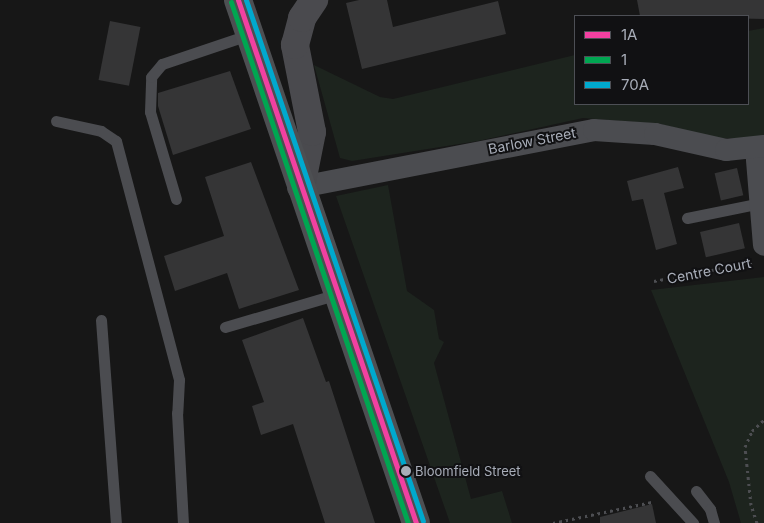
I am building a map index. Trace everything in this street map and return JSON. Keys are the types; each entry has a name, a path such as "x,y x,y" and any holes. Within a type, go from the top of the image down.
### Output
{"main road":[{"path":"238,0 252,34 301,187 416,523"}],"street":[{"path":"301,187 312,132 295,45 302,18 314,0"},
{"name":"Barlow Street","path":"301,187 594,130 655,134 726,150 760,147"},
{"name":"Centre Court","path":"760,147 764,245"}],"lane":[{"path":"176,199 150,112 151,77 162,64 252,34"},
{"path":"56,121 101,131 116,141 179,380 177,413 183,523"},
{"path":"687,218 761,203"},
{"path":"224,327 339,294"},
{"path":"101,320 116,523"},
{"path":"650,476 693,523"},
{"path":"696,491 710,509 714,523"}],"path":[{"name":"Centre Court","path":"654,281 764,260"},
{"path":"758,523 750,505 745,447 752,431 764,420"},
{"path":"552,523 670,498"}],"shaded area":[{"path":"764,28 764,137 752,139 717,138 660,124 583,118 478,141 352,161 340,158 314,65 380,97 393,99 574,55 574,105 749,105 749,31"},
{"path":"388,185 407,291 434,310 439,339 444,342 434,363 471,499 502,491 512,523 450,523 336,196"},
{"path":"764,277 764,523 741,523 729,482 651,290"}],"building":[{"path":"359,0 387,0 393,27 498,1 506,34 362,69 346,3"},
{"path":"637,0 764,0 764,19 749,19 749,15 640,15"},
{"path":"110,21 140,27 129,86 99,80"},
{"path":"230,71 251,129 173,155 158,106 158,93"},
{"path":"251,162 299,290 239,309 227,273 175,291 164,256 224,236 205,177"},
{"path":"678,167 684,188 664,193 677,244 656,250 643,199 632,201 627,181"},
{"path":"737,168 743,195 721,200 715,173"},
{"path":"739,223 745,248 706,257 700,232"},
{"path":"303,318 326,382 329,381 375,523 325,523 293,424 261,435 252,406 264,402 242,340"},
{"path":"652,504 656,523 600,523 600,517"}],"transit line":[{"name":"1A","path":"238,0 416,523"},
{"name":"70A","path":"246,0 423,521"},
{"name":"1","path":"231,2 408,523"}],"place":[{"name":"Bloomfield Street","path":"406,471"}]}
